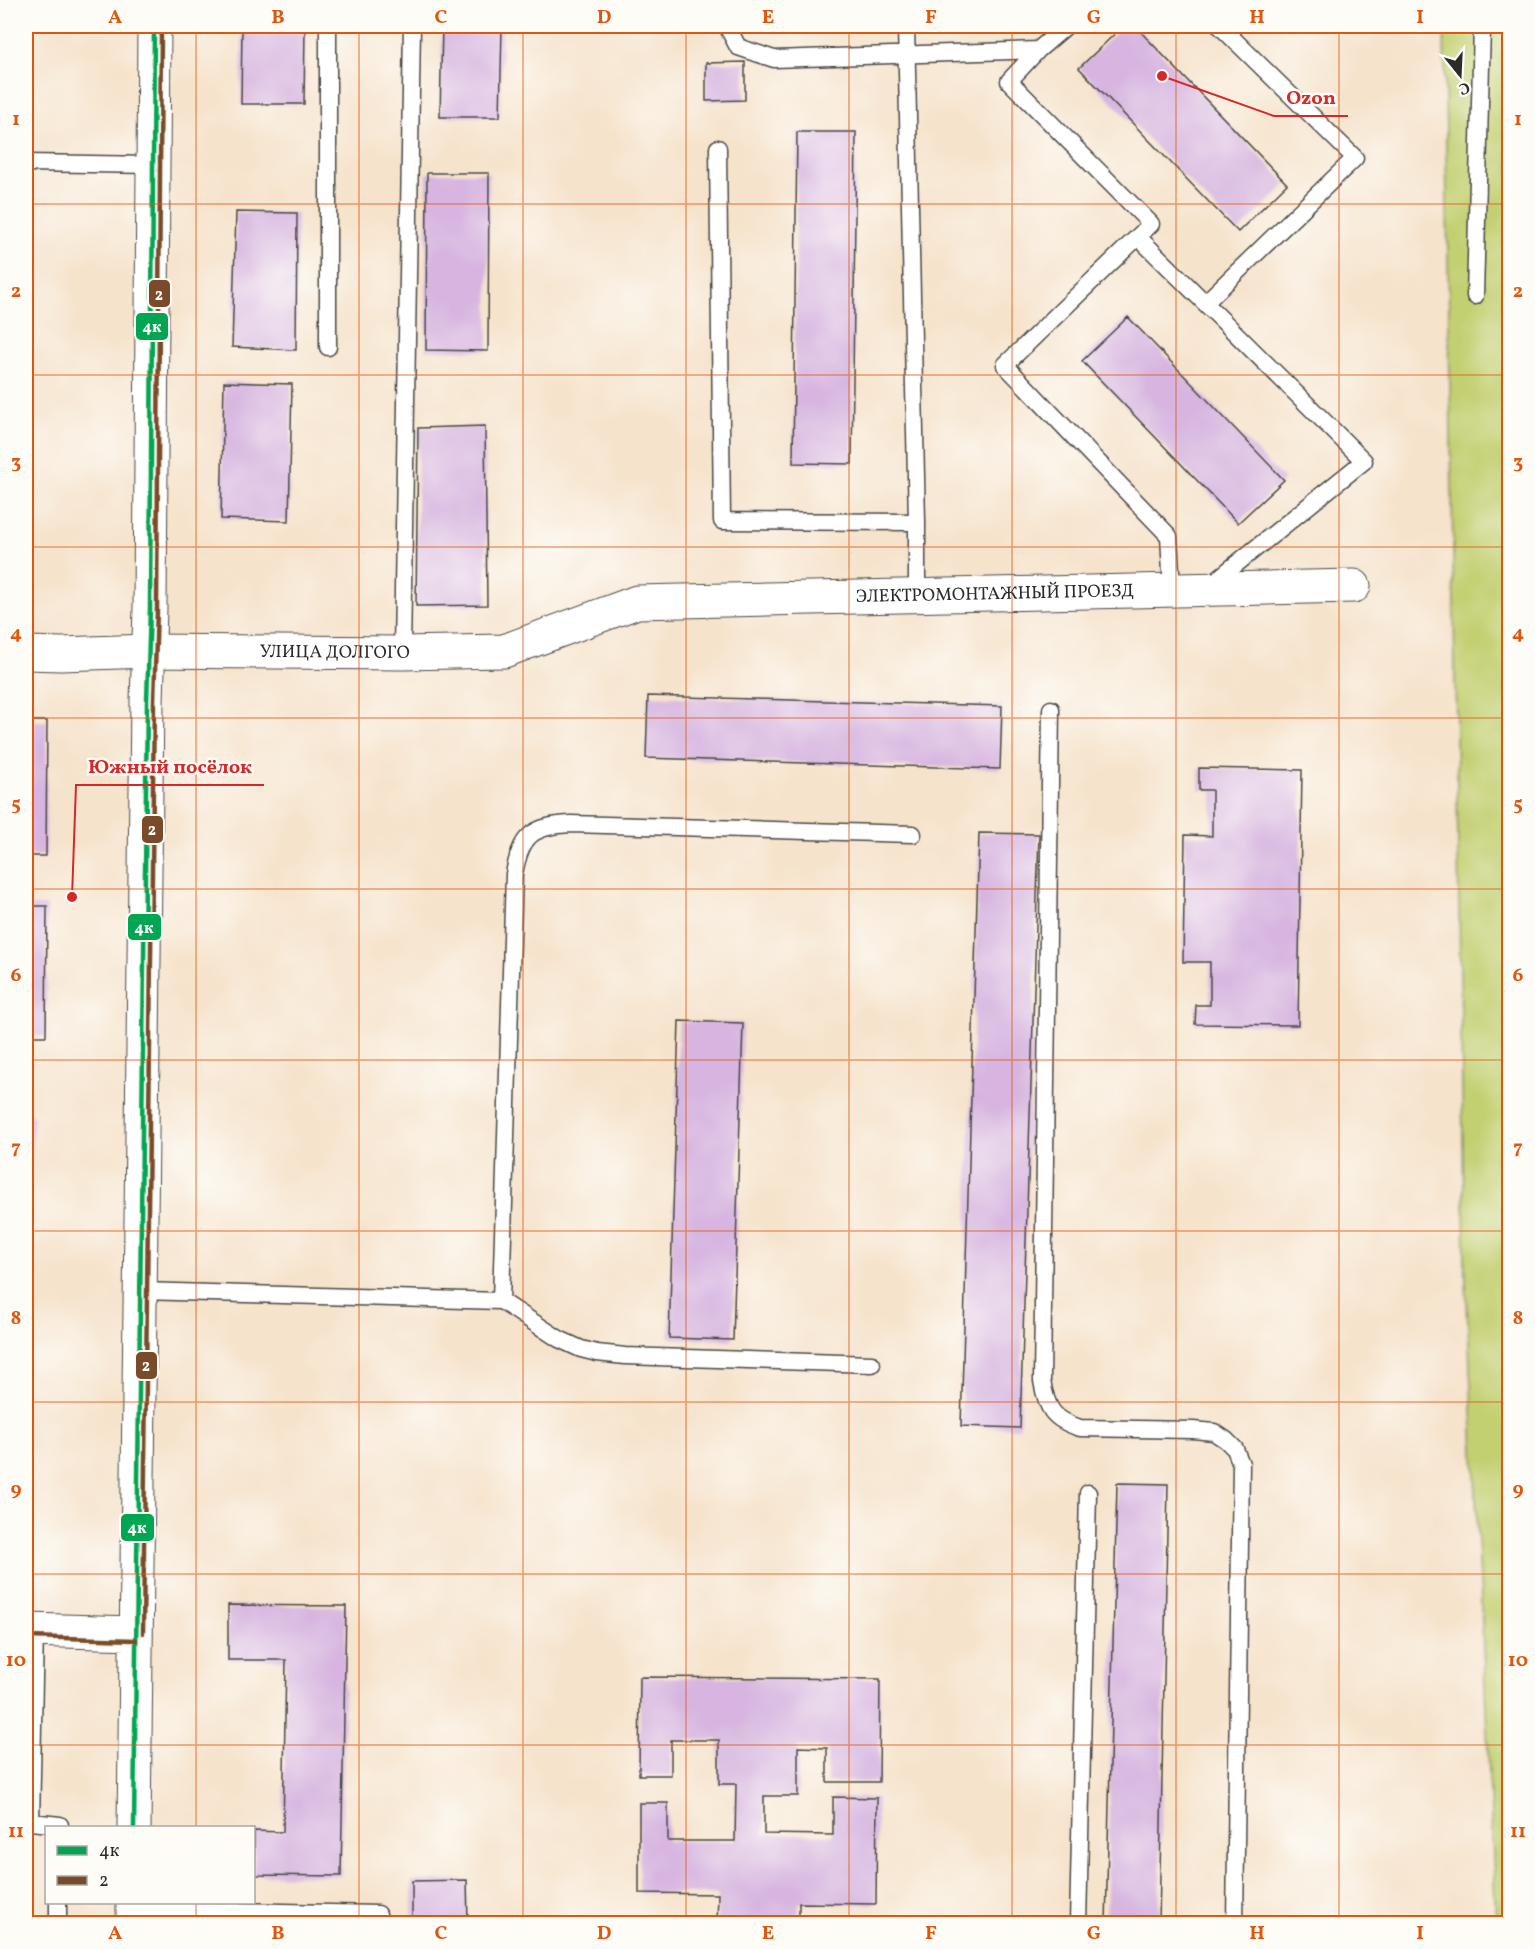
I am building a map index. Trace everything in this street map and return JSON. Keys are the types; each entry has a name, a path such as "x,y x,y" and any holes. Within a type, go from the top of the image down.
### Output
{"street":[{"path":"134,1826 149,651 154,26"},
{"name":"ЭЛЕКТРОМОНТАЖНЫЙ ПРОЕЗД","path":"637,602 1354,586"},
{"name":"УЛИЦА ДОЛГОГО","path":"26,653 504,651 637,602"},
{"path":"30,1630 136,1633"}],"lane":[{"path":"328,26 328,347"},
{"path":"402,653 412,26"},
{"path":"727,26 738,47 774,59 1038,50"},
{"path":"906,26 917,596"},
{"path":"1066,26 1038,50 1009,81 1151,224 1005,365 1169,536 1188,590 1364,461 1138,237"},
{"path":"1205,303 1355,158 1220,26"},
{"path":"1475,296 1482,26"},
{"path":"718,147 722,521 917,522"},
{"path":"26,163 154,165"},
{"path":"1051,708 1042,1381 1045,1401 1054,1414 1065,1423 1080,1428 1214,1432 1235,1449 1241,1464 1235,1923"},
{"path":"501,1301 514,874 518,851 530,835 548,825 572,824 913,834"},
{"path":"141,1291 501,1301 559,1339 597,1353 625,1356 872,1364"},
{"path":"1078,1923 1088,1493"},
{"path":"30,1630 28,1822 60,1826"},
{"path":"58,1904 58,1923"},
{"path":"133,1912 378,1914 379,1923"}],"green space":[{"path":"1444,26 1510,26 1509,1924 1496,1923 1465,1260"}],"building":[{"path":"26,26 31,26 27,104 26,104"},
{"path":"242,26 305,26 304,104 241,104"},
{"path":"442,26 502,26 500,117 440,117"},
{"path":"1123,26 1135,26 1287,184 1238,232 1079,68"},
{"path":"745,62 745,100 706,101 706,63"},
{"path":"797,132 856,132 852,464 793,463"},
{"path":"427,173 489,173 488,351 426,350"},
{"path":"236,212 297,213 296,350 232,347"},
{"path":"1128,317 1284,480 1238,523 1082,361"},
{"path":"224,382 292,384 289,521 221,519"},
{"path":"485,426 487,605 416,606 418,428"},
{"path":"1503,466 1510,466 1510,509 1506,510"},
{"path":"648,696 1002,706 1000,769 646,758"},
{"path":"26,721 47,721 46,856 26,856"},
{"path":"1199,768 1302,770 1298,1025 1195,1024 1196,1005 1210,1005 1210,962 1183,962 1185,835 1212,836 1212,790 1199,790"},
{"path":"979,833 1039,834 1020,1428 961,1426"},
{"path":"26,906 47,906 46,1036 26,1036"},
{"path":"679,1021 743,1023 733,1340 669,1338"},
{"path":"26,1116 34,1116 27,1207 26,1207"},
{"path":"1117,1483 1168,1484 1159,1924 1106,1924"},
{"path":"228,1605 346,1606 341,1876 255,1875 255,1831 283,1832 286,1660 228,1660"},
{"path":"640,1677 880,1679 879,1782 827,1782 827,1748 798,1747 798,1796 764,1796 764,1834 833,1835 833,1797 877,1798 876,1904 799,1903 799,1924 717,1924 718,1894 639,1893 639,1803 668,1803 668,1841 735,1841 736,1784 719,1784 719,1740 671,1740 671,1775 639,1775"},
{"path":"467,1880 468,1924 412,1924 412,1881"}],"transit line":[{"name":"4к","path":"134,1826 150,609 154,26"},
{"name":"2","path":"143,1633 157,609 161,26"},
{"name":"2","path":"26,1637 136,1640"}],"place":[{"name":"Ozon","path":"1162,76"},
{"name":"Южный посёлок","path":"72,897"}]}
